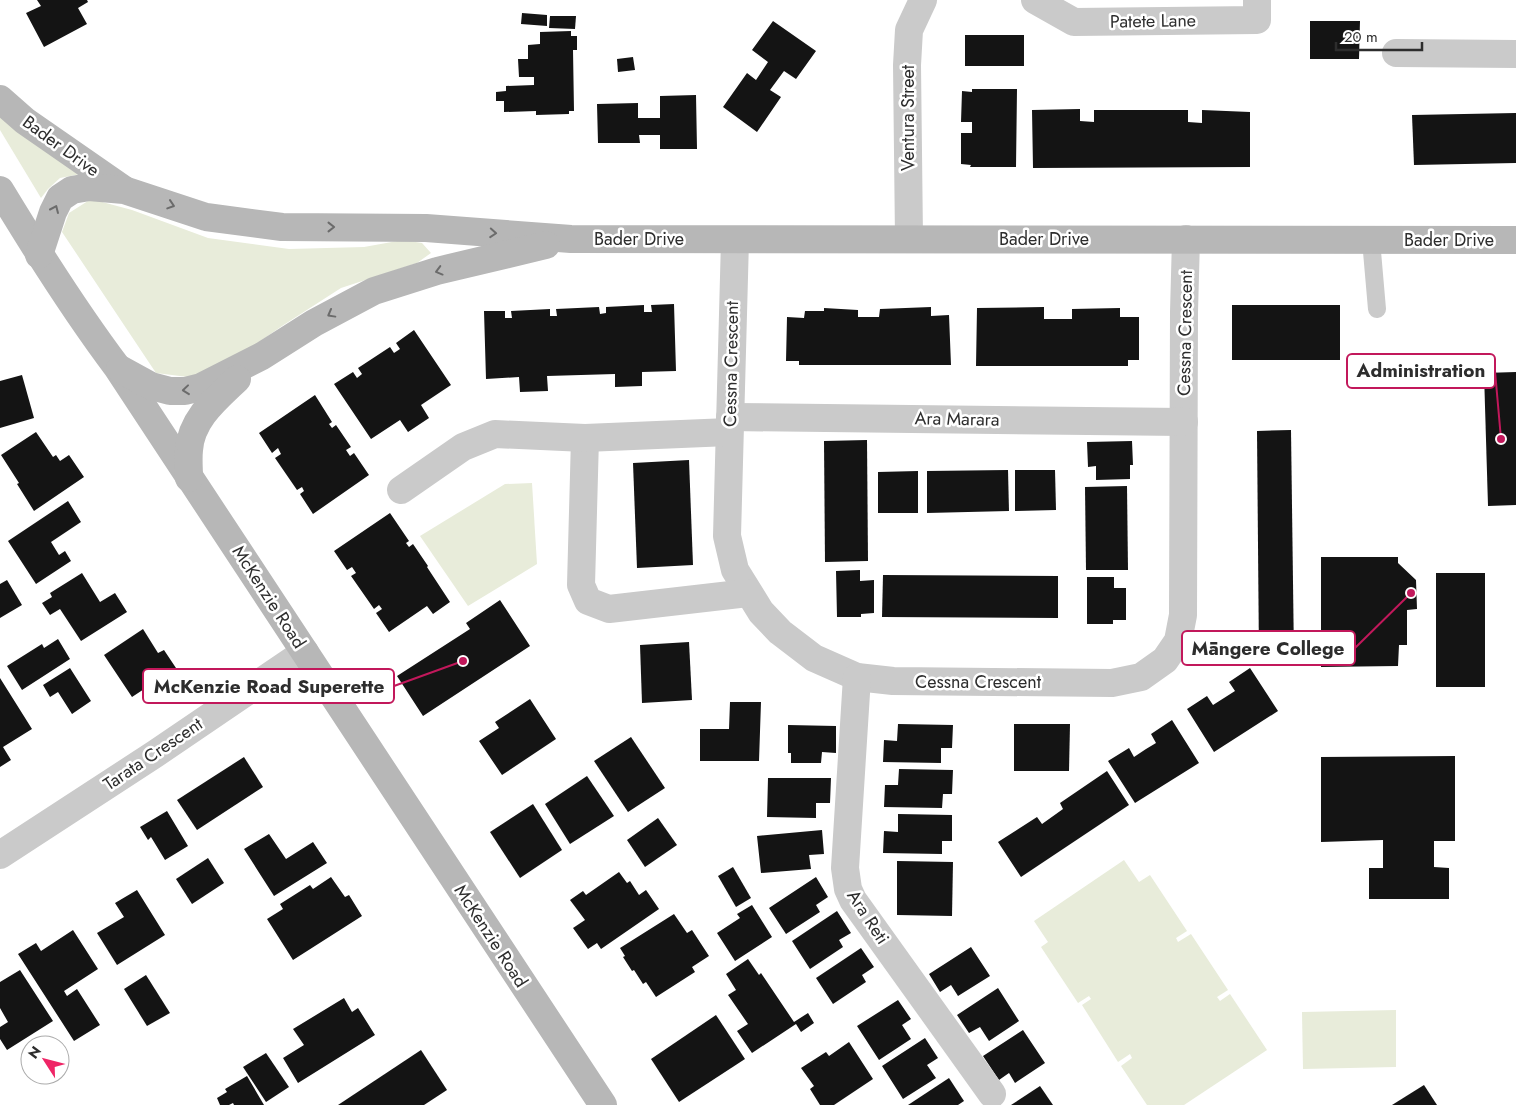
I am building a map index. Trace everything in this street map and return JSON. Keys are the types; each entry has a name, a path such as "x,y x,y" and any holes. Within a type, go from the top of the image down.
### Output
{"main road":[{"name":"Bader Drive","path":"0,99 25,121 124,190"},
{"name":"Bader Drive","path":"39,255 52,212 60,198 72,190 89,187 124,190 206,217 282,227 426,228 571,239 1516,240"},
{"name":"McKenzie Road","path":"0,190 39,255 85,324 117,367 305,652 594,1102"},
{"name":"Bader Drive","path":"117,367 151,386 170,391 201,388 262,356 314,323 374,291 438,271 571,239"},
{"name":"Bader Drive","path":"189,478 189,448 195,425 208,407 262,356"}],"street":[{"name":"Ventura Street","path":"909,239 907,66 910,30 923,0"},
{"name":"Patete Lane","path":"1035,0 1074,22 1257,20 1257,0"},
{"path":"1396,54 1516,54"},
{"name":"Cessna Crescent","path":"735,240 727,536 735,570 761,612 780,632 814,658 857,677 893,681 1112,683 1141,677 1165,660 1178,641 1183,616 1186,239"},
{"name":"Ara Marara","path":"401,490 463,447 495,434 585,438 730,425 1184,422"},
{"path":"585,438 581,585 588,601 608,609 748,593"},
{"name":"Tarata Crescent","path":"0,855 155,754 305,652"},
{"name":"Ara Reti","path":"857,677 845,868 848,889 853,900 992,1094"}],"lane":[{"path":"1371,240 1377,309"}],"green space":[{"path":"0,117 81,174 60,178 41,198 0,130"},
{"path":"91,199 132,210 208,238 289,249 364,247 403,240 422,243 431,253 417,263 341,288 223,367 188,377 156,373 62,232 69,213"},
{"path":"532,483 537,564 468,606 420,536 505,484"},
{"path":"1124,860 1139,882 1150,875 1187,931 1176,938 1178,942 1191,934 1228,990 1217,997 1220,1001 1230,994 1267,1050 1184,1105 1147,1105 1121,1066 1132,1058 1130,1054 1118,1062 1082,1005 1091,999 1089,996 1078,1003 1041,947 1048,942 1034,921"},
{"path":"1396,1010 1396,1067 1303,1069 1302,1012"}],"building":[{"path":"37,0 87,0 88,2 78,8 87,24 44,47 26,13 41,6"},
{"path":"522,13 547,15 547,26 521,24"},
{"path":"550,16 576,16 575,29 549,28"},
{"path":"773,21 816,51 796,79 784,71 770,90 781,97 757,132 723,107 747,73 756,80 768,62 752,50"},
{"path":"1310,21 1360,21 1359,59 1310,59"},
{"path":"571,31 571,36 577,36 577,50 573,50 574,111 569,111 569,114 536,115 536,111 504,112 504,101 496,101 496,92 506,91 506,86 534,85 534,77 519,77 518,59 528,59 528,45 540,44 540,32"},
{"path":"965,35 1024,35 1024,66 965,66"},
{"path":"633,57 635,70 618,72 617,59"},
{"path":"972,89 1017,89 1016,167 970,167 971,165 961,164 961,133 972,133 972,122 961,122 962,91 972,92"},
{"path":"696,95 697,149 660,149 660,135 639,135 640,143 598,143 597,104 638,103 638,118 660,118 660,96"},
{"path":"1080,109 1080,121 1094,122 1094,110 1188,110 1188,122 1202,123 1202,110 1250,112 1250,167 1033,168 1032,110"},
{"path":"1516,113 1516,163 1414,165 1412,115"},
{"path":"674,304 676,371 642,372 642,386 615,387 615,374 547,376 548,391 520,392 519,377 486,379 484,311 505,311 505,318 512,318 511,311 550,309 550,316 557,316 556,309 599,307 600,314 606,313 606,307 644,305 644,312 652,312 651,305"},
{"path":"1232,305 1340,305 1340,360 1232,360"},
{"path":"931,307 931,316 949,315 951,365 799,365 799,361 786,361 787,317 804,318 805,311 824,311 824,308 858,310 858,317 879,317 880,309"},
{"path":"1044,307 1044,319 1072,319 1072,309 1120,308 1120,317 1139,317 1139,360 1128,360 1128,366 976,366 977,308"},
{"path":"414,330 451,385 421,405 429,418 408,432 400,420 371,439 334,384 353,372 357,378 362,374 358,368 390,347 394,353 400,349 396,343"},
{"path":"1516,372 1516,505 1488,506 1484,373"},
{"path":"22,375 34,418 0,428 0,381"},
{"path":"315,395 332,422 329,424 332,428 336,425 351,447 346,450 350,456 354,453 369,475 313,514 300,494 304,491 302,487 297,490 275,458 281,454 278,448 272,453 259,433"},
{"path":"1291,430 1294,658 1259,659 1257,431"},
{"path":"36,432 53,457 56,455 60,461 69,455 84,477 34,511 1,455"},
{"path":"867,440 868,561 825,562 824,441"},
{"path":"1132,441 1133,465 1130,465 1130,479 1096,480 1096,466 1088,467 1087,442"},
{"path":"689,460 693,565 637,568 633,463"},
{"path":"1008,470 1009,511 927,513 927,471"},
{"path":"1015,470 1055,470 1056,510 1015,511"},
{"path":"918,471 918,513 878,513 878,472"},
{"path":"1127,486 1128,570 1086,570 1085,487"},
{"path":"68,501 81,522 51,542 59,555 65,551 71,561 36,584 8,541"},
{"path":"390,513 409,541 406,543 409,547 413,544 450,602 433,614 427,606 389,632 376,613 382,609 379,605 374,609 351,576 356,573 352,567 347,570 334,551"},
{"path":"1321,557 1398,557 1398,563 1416,580 1417,609 1407,610 1407,645 1399,645 1398,666 1321,667"},
{"path":"860,570 860,581 874,580 874,613 861,614 861,617 837,617 836,571"},
{"path":"82,573 100,602 115,593 127,612 81,641 60,609 50,615 42,603 52,597 50,593"},
{"path":"1436,573 1485,573 1485,687 1436,687"},
{"path":"883,575 1058,576 1058,618 882,617"},
{"path":"1087,577 1114,577 1114,588 1126,588 1126,620 1113,620 1113,624 1087,624"},
{"path":"7,580 22,605 0,618 0,584"},
{"path":"500,600 530,646 423,716 397,676 470,629 466,623"},
{"path":"143,629 158,653 164,650 176,668 132,697 104,655"},
{"path":"58,639 70,659 22,690 7,666 42,644 44,648"},
{"path":"689,642 692,700 642,703 640,645"},
{"path":"70,668 91,701 72,714 58,692 50,697 43,685"},
{"path":"1250,668 1278,711 1214,752 1187,709 1207,696 1213,705 1235,691 1229,682"},
{"path":"0,678 32,729 3,747 11,760 0,767"},
{"path":"530,699 556,739 502,775 479,741 499,728 495,722"},
{"path":"730,702 761,702 759,761 700,761 700,729 729,729"},
{"path":"1172,720 1199,763 1135,803 1108,761 1129,748 1134,757 1156,743 1151,734"},
{"path":"898,724 953,725 952,748 941,748 941,763 883,762 884,740 897,741"},
{"path":"1014,724 1070,724 1069,771 1014,771"},
{"path":"788,725 836,726 836,753 822,752 821,763 791,763 791,753 788,753"},
{"path":"631,737 665,788 628,812 594,761"},
{"path":"1455,756 1455,841 1434,841 1434,867 1449,868 1449,899 1369,899 1369,868 1383,868 1383,840 1321,842 1321,757"},
{"path":"244,757 263,787 197,830 177,800"},
{"path":"899,769 953,770 952,794 943,794 942,808 884,807 885,785 898,785"},
{"path":"1107,771 1129,805 1021,877 998,842 1037,817 1042,824 1063,809 1060,803"},
{"path":"587,776 614,816 570,844 545,804"},
{"path":"768,778 831,778 830,803 816,803 816,818 767,817"},
{"path":"533,804 562,850 520,878 490,832"},
{"path":"167,811 188,846 165,860 151,837 148,840 140,827"},
{"path":"898,814 952,815 952,841 942,841 942,854 883,853 884,831 898,832"},
{"path":"658,818 677,845 645,867 627,840"},
{"path":"822,830 824,854 809,855 811,869 761,873 757,836"},
{"path":"269,834 286,859 313,842 327,863 274,896 244,849"},
{"path":"208,858 224,883 192,904 176,879"},
{"path":"897,861 953,862 952,916 897,915"},
{"path":"733,867 751,898 736,907 718,876"},
{"path":"619,872 627,883 630,881 639,895 646,890 659,909 601,949 597,943 588,949 573,928 585,920 570,900 583,891 586,895"},
{"path":"331,877 345,897 349,895 362,916 293,960 267,919 283,909 280,904 310,885 313,889"},
{"path":"816,877 828,897 816,905 820,912 786,934 769,908"},
{"path":"137,890 165,935 117,965 97,933 124,917 115,903"},
{"path":"752,905 772,937 735,961 717,933 740,918 737,914"},
{"path":"837,911 851,933 839,940 843,947 810,969 792,941"},
{"path":"674,914 687,933 692,930 709,956 692,967 695,972 656,997 646,982 643,984 634,970 632,971 623,957 625,956 620,948"},
{"path":"73,930 98,969 64,991 67,996 77,989 100,1025 74,1041 18,954 36,943 41,951"},
{"path":"971,947 990,976 958,996 951,985 940,992 929,974"},
{"path":"861,948 874,967 862,975 866,982 833,1004 816,978"},
{"path":"748,959 759,975 761,973 794,1022 808,1013 814,1023 801,1032 796,1024 752,1053 737,1031 748,1024 728,995 736,990 726,974"},
{"path":"20,970 53,1021 31,1035 20,1035 20,1042 7,1050 0,1039 0,1027 8,1022 0,1008 0,982"},
{"path":"146,975 170,1013 147,1026 124,989"},
{"path":"998,988 1019,1021 989,1041 980,1027 969,1033 957,1015"},
{"path":"344,998 352,1012 358,1008 375,1035 298,1083 283,1058 304,1045 293,1029"},
{"path":"898,1000 911,1019 902,1025 911,1039 879,1060 857,1026"},
{"path":"716,1015 745,1059 679,1102 651,1059"},
{"path":"1023,1030 1045,1063 1015,1083 1009,1073 999,1080 983,1056"},
{"path":"925,1038 938,1058 927,1065 936,1078 903,1099 882,1066"},
{"path":"849,1042 873,1079 834,1105 820,1105 810,1089 814,1086 801,1068 826,1052 829,1056"},
{"path":"421,1050 447,1090 424,1105 338,1105"},
{"path":"266,1053 289,1087 266,1102 243,1067"},
{"path":"247,1076 264,1105 234,1105 233,1103 220,1105 217,1098 227,1092 225,1089"},
{"path":"949,1078 964,1101 958,1105 908,1105"},
{"path":"1424,1085 1437,1105 1392,1105"},
{"path":"1040,1086 1053,1105 1011,1105"}],"place":[{"name":"Administration","path":"1501,439"},
{"name":"Māngere College","path":"1411,593"},
{"name":"McKenzie Road Superette","path":"463,661"}]}
